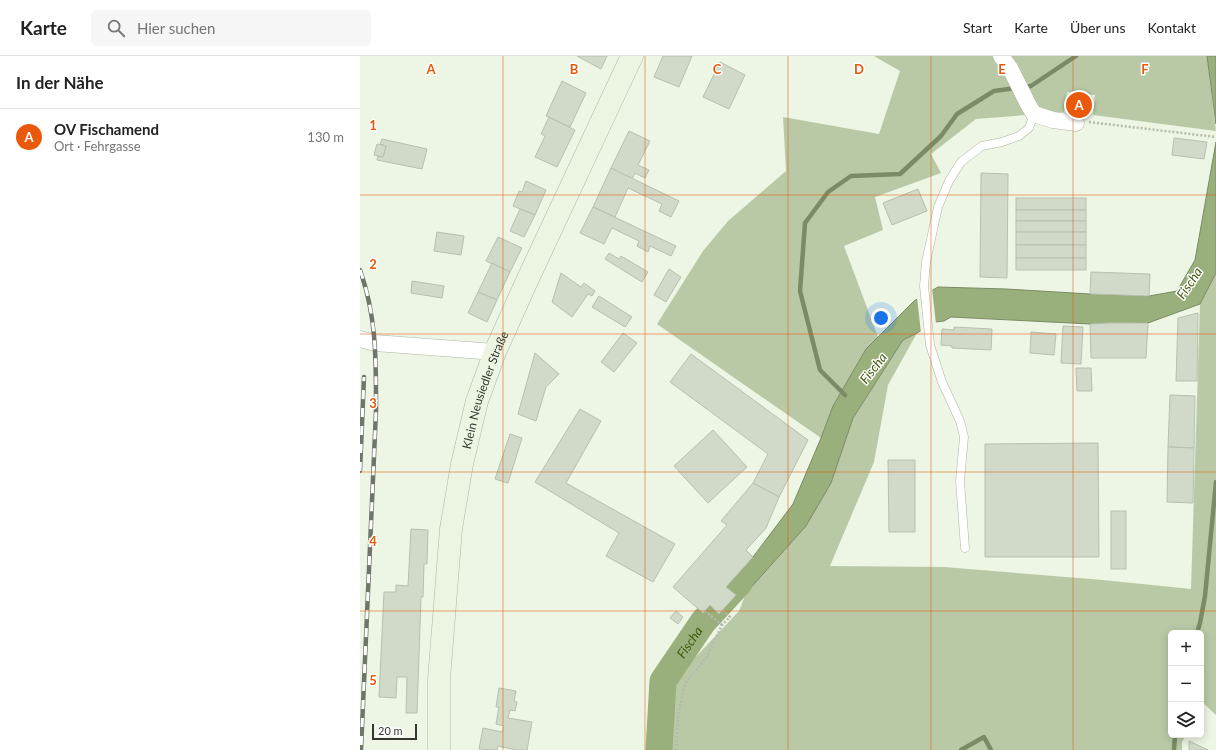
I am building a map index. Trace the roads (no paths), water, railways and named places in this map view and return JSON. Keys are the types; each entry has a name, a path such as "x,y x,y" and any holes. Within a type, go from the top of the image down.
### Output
{"main road":[{"name":"Klein Neusiedler Straße","path":"439,750 439,679 451,529 462,464 477,401 495,352 526,283 632,56"}],"street":[{"path":"1005,62 1032,110 1053,120 1076,123"},
{"path":"360,339 376,343 495,352"}],"lane":[{"path":"965,548 960,481 964,437 960,421 940,374 930,345 924,286 926,262 938,207 949,181 961,162 982,146 1002,142 1020,136 1029,128 1032,110"}],"water":[{"path":"1207,56 1216,56 1216,124"},
{"path":"1216,142 1216,273 1200,304 1148,323 1090,324 951,317 944,321 935,322 903,340 853,418 831,483 806,526 746,593 736,595 726,587 753,557 793,504 833,406 866,349 914,301 938,287 1149,296 1177,291 1195,260"}],"waterway":[{"path":"845,395 820,370 800,291 805,223 828,192 851,176 900,174 941,136 957,114 994,91 1031,86 1076,56"},
{"path":"1198,630 1205,596 1216,482"},
{"name":"Fischa","path":"659,750 663,681 703,622 739,583"},
{"path":"703,622 724,614 741,594 741,588"},
{"path":"961,750 984,737 991,750"},
{"path":"1174,750 1175,738"}],"railway":[{"path":"360,270 366,288 373,323 376,393 361,750"},
{"path":"360,471 364,377"}],"place":[{"name":"OV Fischamend","path":"1079,105"}]}
